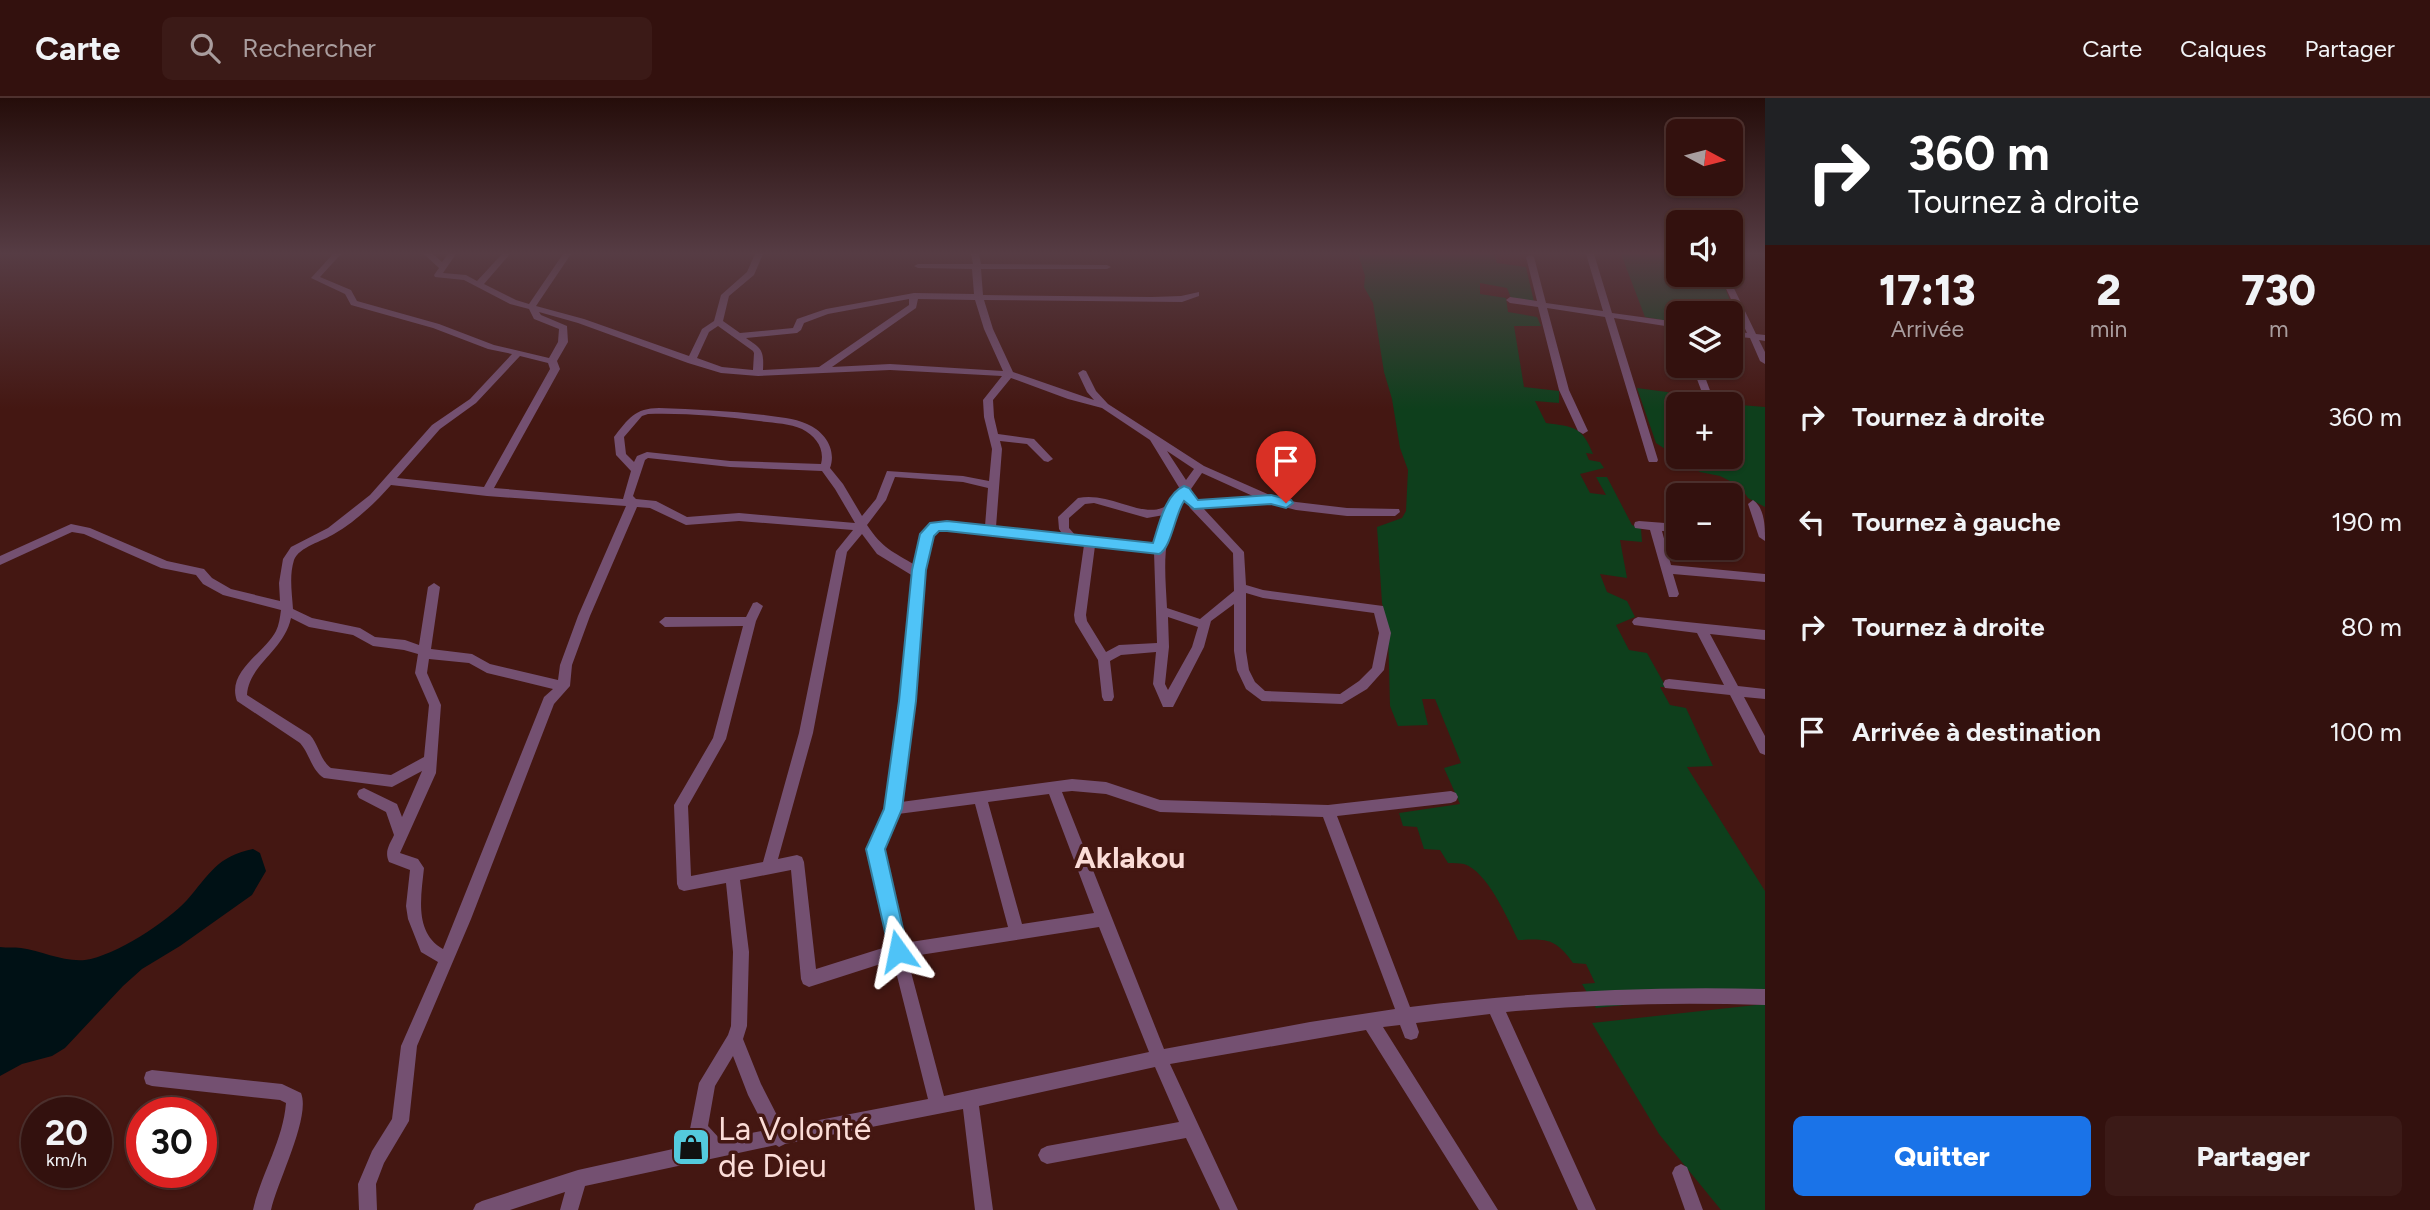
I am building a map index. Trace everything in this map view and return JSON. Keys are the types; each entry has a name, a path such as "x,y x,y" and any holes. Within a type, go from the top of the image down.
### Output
{"street":[{"path":"365,306 401,315 517,354 552,361"},
{"path":"532,306 537,317 564,328 563,342 552,361"},
{"path":"532,306 639,340 721,370 758,373 904,367 1009,374 1071,397 1105,406"},
{"path":"691,361 705,331 718,322 722,306"},
{"path":"738,336 770,331 787,333 797,330 800,321 826,312 860,306"},
{"path":"821,370 913,306"},
{"path":"983,306 995,350 1009,374"},
{"path":"1542,306 1564,390 1583,431"},
{"path":"1554,306 1666,323"},
{"path":"1606,306 1653,460"},
{"path":"1738,306 1765,361"},
{"path":"718,322 759,353 758,373"},
{"path":"1743,335 1765,338"},
{"path":"392,781 335,775 322,771 306,740 254,709 240,696 243,677 282,631 286,609 285,583 289,559 295,550 332,531 374,498 436,427 473,401 517,354"},
{"path":"487,492 555,369 552,361"},
{"path":"1083,373 1092,392 1105,406 1200,468 1271,500 1347,512 1395,512"},
{"path":"990,531 997,449 988,400 1009,374"},
{"path":"637,470 621,455 618,437 639,414 651,410 765,418 803,426 822,440 828,454 825,468"},
{"path":"1148,433 1171,463 1184,491 1194,505 1238,552 1239,590 1242,667 1258,694 1342,699 1363,685 1378,670 1385,633 1379,609 1239,590 1212,612 1198,647 1168,703 1159,684 1163,647 1159,549 1172,508 1184,491 1200,468"},
{"path":"995,437 1030,441 1048,459"},
{"path":"633,503 627,496 641,458 647,455 730,464 825,468 843,490 861,525 880,550 909,565 919,574"},
{"path":"861,525 881,500 891,473 963,479 994,486"},
{"path":"388,481 487,492 652,504 686,521 739,517 861,527 842,551 806,733 769,867"},
{"path":"1194,505 1271,500"},
{"path":"1073,540 1064,529 1063,517 1082,501 1098,501 1147,516 1160,515 1172,508"},
{"path":"368,1210 367,1184 400,1121 409,1046 447,958 540,722 550,701 564,685 566,665 579,628 633,503"},
{"path":"1753,504 1765,537"},
{"path":"1639,525 1666,527"},
{"path":"938,1105 898,951 876,849 893,809 908,701 919,574 927,534 935,526 1159,549"},
{"path":"1655,526 1673,594"},
{"path":"0,561 71,528 86,531 165,565 200,572 207,584 240,596 272,601 309,622 356,631 373,641 405,645 426,652 472,660 487,668 564,685"},
{"path":"1090,542 1080,615 1104,659 1108,697"},
{"path":"1666,569 1765,578"},
{"path":"434,587 421,673 435,705 431,760 425,784 393,855 413,863 417,868 413,906 423,943 447,958"},
{"path":"757,606 750,621 719,739 681,805 684,884 797,862 809,979 898,951 1103,919"},
{"path":"1162,611 1205,625"},
{"path":"665,622 750,621"},
{"path":"1638,622 1765,635"},
{"path":"1701,629 1765,749"},
{"path":"1104,659 1127,649 1163,647"},
{"path":"1670,684 1765,694"},
{"path":"392,808 364,794 431,760"},
{"path":"392,781 392,808 401,834"},
{"path":"893,809 1072,785 1106,788 1160,806 1328,811 1451,797"},
{"path":"1054,788 1103,919 1189,1129 1229,1210"},
{"path":"980,799 1017,932"},
{"path":"1328,811 1411,1032"},
{"path":"717,1149 699,1129 705,1092 712,1073 735,1039 740,1013 741,952 732,874"},
{"path":"482,1210 579,1179 717,1149 1160,1058 1370,1021 1613,995 1686,993 1765,997"},
{"path":"1495,1007 1587,1210"},
{"path":"1370,1021 1489,1210"},
{"path":"735,1039 754,1088 779,1138"},
{"path":"152,1079 282,1092 295,1099 291,1122 261,1210"},
{"path":"970,1099 984,1210"},
{"path":"1047,1154 1189,1129"},
{"path":"1681,1173 1694,1210"},
{"path":"569,1210 579,1179"}],"green space":[{"path":"1373,306 1507,306 1508,312 1537,317 1541,326 1514,326 1524,387 1559,391 1559,403 1535,401 1546,423 1570,427 1581,433 1593,454 1586,453 1589,460 1600,462 1604,468 1580,474 1590,493 1606,495 1596,477 1607,477 1632,525 1641,529 1642,542 1620,540 1627,578 1600,574 1607,592 1627,601 1635,617 1616,625 1629,650 1647,653 1666,687 1660,687 1670,705 1686,708 1713,766 1687,767 1765,891 1765,990 1596,1008 1582,984 1595,983 1586,964 1573,963 1561,949 1550,942 1518,940 1496,897 1473,868 1464,864 1448,863 1440,850 1424,849 1417,827 1403,826 1399,813 1460,804 1444,768 1461,763 1435,699 1422,699 1428,725 1398,726 1390,706 1388,630 1382,603 1377,527 1402,518 1406,511 1408,470 1400,448 1392,399 1384,372"},
{"path":"1641,306 1666,306 1666,321 1645,317"},
{"path":"1637,388 1667,392 1666,450 1656,443"},
{"path":"1743,405 1765,407 1765,507 1748,498 1743,490 1743,483 1734,483 1720,476 1695,469 1743,469"},
{"path":"1765,1004 1765,1210 1721,1210 1659,1134 1592,1023"}],"shaded area":[{"path":"253,849 260,853 266,871 252,895 180,946 142,969 65,1048 52,1056 22,1064 0,1076 0,947 21,948 77,960 111,952 140,937 167,918 222,862"}],"place":[{"name":"La Volonté de Dieu","path":"691,1147"}],"district":[{"name":"Aklakou","path":"1130,858"}],"route":[{"path":"898,951 876,849 893,809 908,701 919,570 927,534 935,526 947,526 1159,549 1172,508 1184,491 1194,505 1271,500 1286,503"}]}
